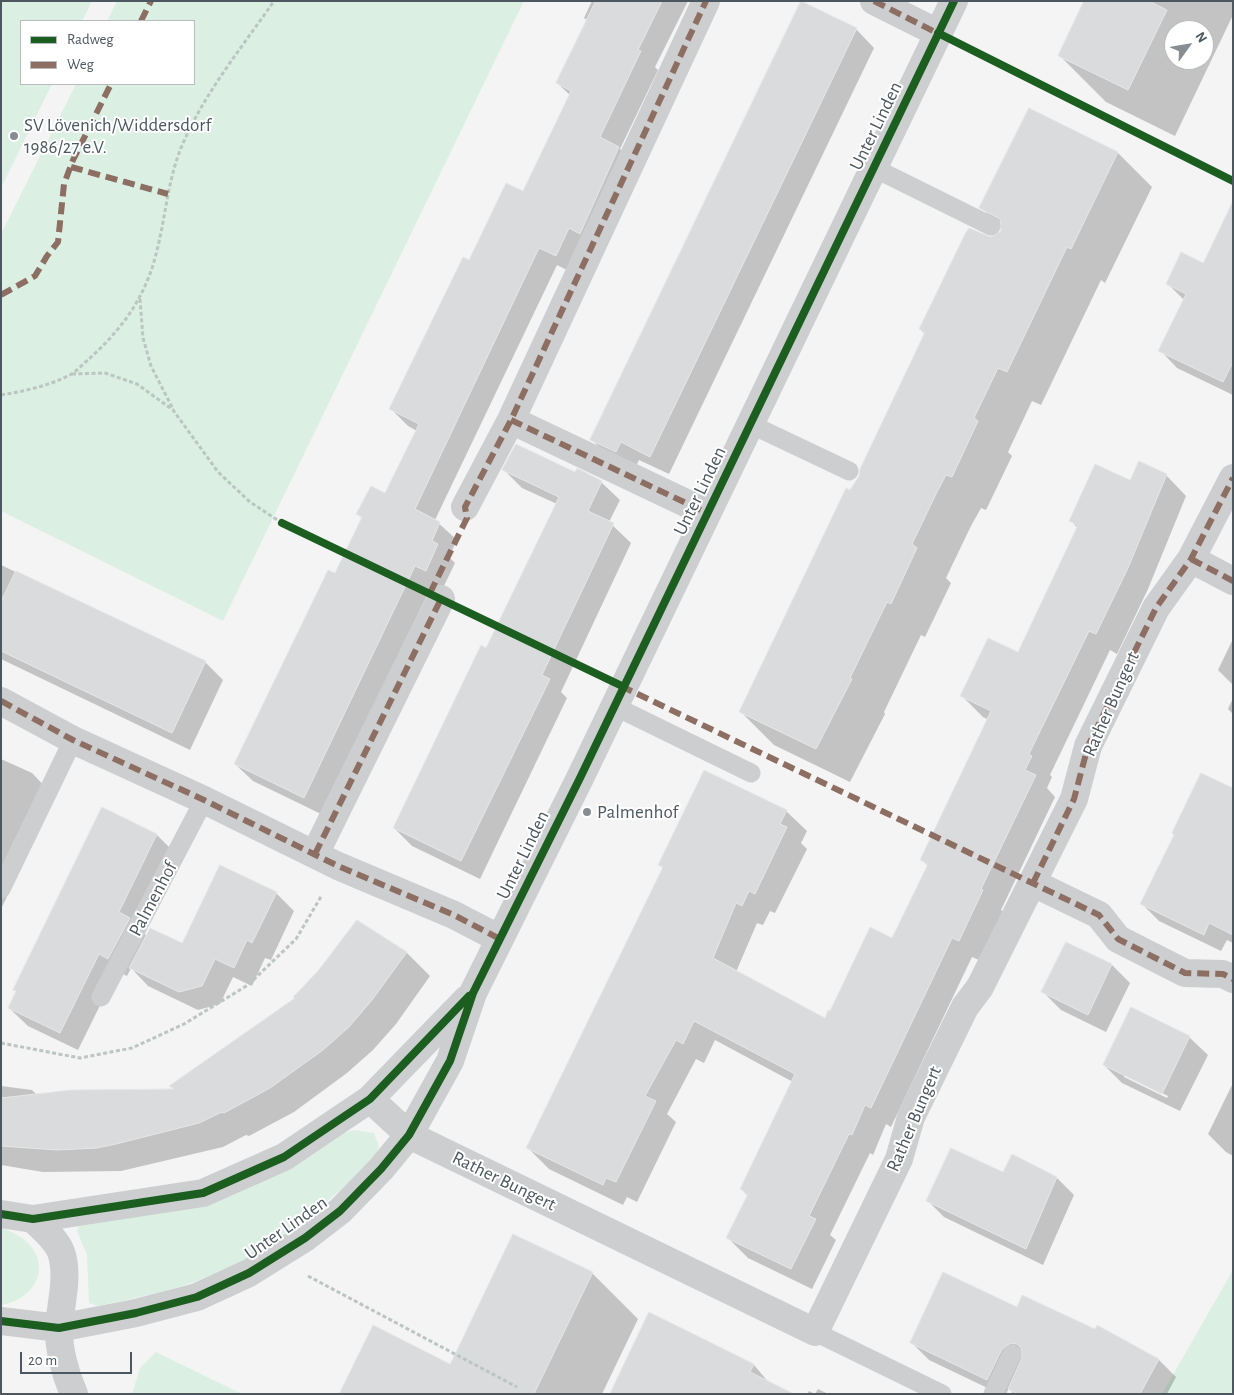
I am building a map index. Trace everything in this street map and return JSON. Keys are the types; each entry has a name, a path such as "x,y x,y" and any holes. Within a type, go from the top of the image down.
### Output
{"street":[{"path":"465,507 511,420 706,1"},
{"path":"874,1 938,33"},
{"name":"Unter Linden","path":"1,1320 59,1328 136,1313 197,1297 249,1273 305,1238 340,1211 381,1170 408,1135 450,1061 473,993 614,706 954,1"},
{"name":"Unter Linden","path":"511,420 707,514"},
{"name":"Rather Bungert","path":"408,1135 815,1332 899,1159 911,1117 965,1007 980,986 1074,799 1088,746 1147,625 1156,608 1191,559 1233,478"},
{"path":"1191,559 1233,581"},
{"path":"327,860 441,599"},
{"path":"1,700 73,740 204,800 327,860 454,915 500,939"},
{"path":"1033,883 1099,915 1118,939 1185,973 1223,974 1233,979"},
{"name":"Unter Linden","path":"1,1214 33,1220 203,1193 284,1157 370,1099 473,993"},
{"path":"370,1099 408,1135"},
{"path":"33,1220 50,1235 61,1252 64,1281 59,1328 63,1359 74,1394"}],"lane":[{"path":"874,168 991,226"},
{"path":"750,424 849,472"},
{"path":"614,706 751,773"},
{"path":"1,889 73,740"},
{"name":"Palmenhof","path":"101,997 204,800"},
{"name":"Rather Bungert","path":"815,1332 942,1394"},
{"path":"993,1394 1012,1354"}],"path":[{"path":"1,396 35,389 72,374 105,344 140,298 155,260 170,180 184,141 215,87 274,1"},
{"path":"140,298 143,338 151,366 173,410 218,472 250,502 282,523"},
{"path":"72,374 105,373 121,378 137,384 173,410"},
{"path":"1,1043 80,1058 132,1048 184,1024 248,985 296,939 327,860"},
{"path":"274,1257 517,1387"}],"green space":[{"name":"SV Lövenich/Widdersdorf 1986/27 e.V.","path":"1,1 92,1 82,20 20,20 20,85 52,85 1,188"},
{"path":"117,1 524,1 223,621 1,511 1,234 76,85 195,85 195,20 108,20"},
{"path":"354,1130 374,1133 379,1147 376,1155 330,1199 280,1238 253,1255 195,1281 157,1293 98,1306 89,1303 87,1255 77,1231 79,1226 166,1212 340,1134"},
{"path":"1,1227 28,1243 39,1263 39,1273 36,1282 22,1297 1,1305"},
{"path":"1233,1270 1233,1394 1162,1394"},
{"path":"156,1352 242,1394 132,1394 140,1368"}],"building":[{"path":"596,1 662,1 638,50 641,51 600,137 619,147 580,234 569,228 556,256 539,248 415,509 440,522 432,541 438,544 426,571 415,566 304,798 234,764 328,570 335,573 362,517 356,514 371,486 385,493 419,424 389,409 463,257 469,260 506,183 523,191 571,91 556,83"},
{"path":"801,1 857,28 650,457 621,442 616,452 590,440"},
{"path":"1084,1 1149,1 1167,10 1128,90 1058,56"},
{"path":"1029,108 1118,152 1071,249 1067,247 1007,372 998,368 974,418 978,421 952,477 946,475 937,492 912,544 917,548 891,604 887,602 850,678 852,679 816,749 739,712 846,488 850,490 859,476 860,469 925,332 919,329 965,234 969,228 991,237 1001,231 1000,219 979,208"},
{"path":"1233,201 1233,362 1223,382 1158,351 1186,294 1166,284 1181,252 1203,263"},
{"path":"516,444 575,472 577,468 602,481 588,511 614,523 542,675 550,679 461,861 393,828 481,645 486,648 559,497 502,470"},
{"path":"1139,461 1167,474 1128,568 1096,634 1089,631 1029,754 1032,756 1025,770 1036,775 981,889 983,890 959,941 952,938 871,1108 865,1105 852,1135 849,1134 809,1216 816,1219 791,1269 726,1238 748,1194 740,1189 795,1074 694,1021 683,1044 676,1040 645,1096 656,1101 616,1182 606,1178 603,1185 526,1148 663,867 658,865 704,770 787,810 780,824 787,827 755,894 749,891 742,906 736,903 713,958 825,1018 870,927 892,938 928,864 920,860 991,711 960,696 988,638 1018,652 1078,525 1069,521 1095,464 1130,480"},
{"path":"16,571 206,661 172,733 1,651 1,602"},
{"path":"1201,773 1233,788 1233,935 1209,923 1204,935 1140,904 1174,835 1172,833"},
{"path":"102,807 157,834 119,912 130,918 108,959 99,954 60,1033 8,1008 16,991 13,990"},
{"path":"220,865 277,892 252,943 247,940 234,968 215,959 202,986 179,992 129,968 150,928 182,943"},
{"path":"357,920 407,952 372,1000 349,1027 323,1050 270,1088 224,1113 222,1112 199,1123 116,1144 97,1148 57,1150 1,1146 1,1098 71,1090 174,1089 169,1086 295,998 293,997 318,971"},
{"path":"1066,942 1112,964 1088,1015 1041,992"},
{"path":"1131,1007 1190,1036 1162,1094 1103,1065"},
{"path":"951,1148 1003,1172 1012,1154 1057,1177 1026,1249 926,1201"},
{"path":"513,1234 593,1272 534,1394 339,1394 373,1325 450,1364"},
{"path":"943,1272 1017,1307 1022,1295 1095,1329 1097,1325 1159,1359 1140,1394 1017,1394 1008,1389 1022,1358 1021,1348 1017,1344 1011,1343 1002,1349 987,1380 910,1343"},
{"path":"649,1312 754,1364 750,1372 794,1394 610,1394"}],"marked path":[{"path":"142,20 151,1"},
{"path":"430,593 467,518 465,507 511,420 706,1"},
{"path":"874,1 941,35"},
{"path":"1,295 35,276 58,242 64,184 73,160 110,85"},
{"path":"71,167 168,194"},
{"path":"511,420 707,513"},
{"path":"1033,883 1074,799 1088,746 1156,608 1191,559 1233,478"},
{"path":"1191,559 1233,581"},
{"path":"315,854 441,599"},
{"path":"621,686 1099,915 1118,939 1185,973 1223,974 1233,979"},
{"path":"1,701 73,740 204,800 338,866 454,915 500,939"}],"cycle path":[{"path":"1,1321 59,1328 136,1313 197,1297 249,1273 305,1238 340,1211 381,1169 409,1135 450,1061 473,993 580,778 954,1"},
{"path":"938,33 1233,181"},
{"path":"282,523 622,686"},
{"path":"1,1214 33,1219 203,1193 284,1157 370,1099 469,996"}],"place":[{"name":"SV Lövenich/Widdersdorf 1986/27 e.V.","path":"14,136"},
{"name":"Palmenhof","path":"587,812"}]}
